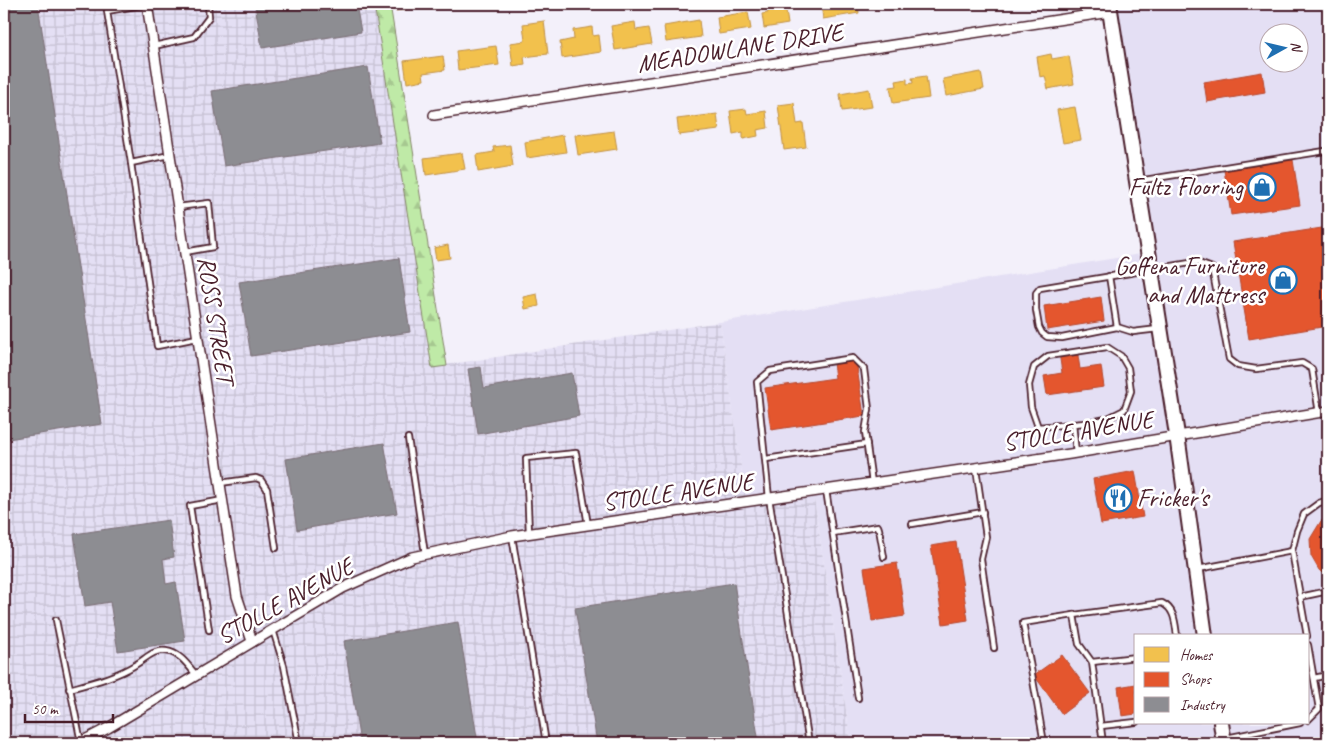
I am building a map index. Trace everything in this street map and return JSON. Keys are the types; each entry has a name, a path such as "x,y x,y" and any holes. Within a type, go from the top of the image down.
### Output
{"main road":[{"path":"1110,8 1177,435 1206,634"},
{"path":"1221,724 1224,741"}],"street":[{"name":"ROSS STREET","path":"147,4 237,596 252,641"},
{"name":"MEADOWLANE DRIVE","path":"434,115 1110,8"},
{"name":"STOLLE AVENUE","path":"80,743 343,588 412,557 529,533 1076,453 1324,412"}],"lane":[{"path":"147,4 106,10 131,163 157,346 198,338"},
{"path":"154,46 194,37 209,17 208,4"},
{"path":"1137,181 1325,151"},
{"path":"131,163 170,155"},
{"path":"178,207 209,203 213,247 185,252"},
{"path":"1160,329 1133,332 1117,327 1062,338 1047,337 1042,333 1040,327 1036,310 1036,294 1040,288 1196,262 1212,268 1229,359 1238,366 1256,369 1302,363 1312,369 1324,412"},
{"path":"1109,276 1117,327"},
{"path":"1107,347 1121,356 1128,368 1131,391 1124,410 1106,419 1073,424 1038,427 1031,407 1028,385 1034,368 1048,356 1107,347"},
{"path":"809,743 769,498 757,382 770,371 853,358 864,370 869,409 865,432 872,483"},
{"path":"1073,424 1076,453"},
{"path":"408,438 425,554"},
{"path":"766,460 867,444"},
{"path":"529,533 526,458 576,452 588,525"},
{"path":"976,468 986,537 981,558 994,648"},
{"path":"220,483 256,478 261,480 267,489 276,548"},
{"path":"826,490 858,698"},
{"path":"208,630 190,506 223,500"},
{"path":"1306,634 1292,551 1304,514 1328,500"},
{"path":"912,524 983,512"},
{"path":"833,533 878,526 884,557"},
{"path":"512,536 546,743"},
{"path":"1196,569 1292,551"},
{"path":"1300,597 1328,591"},
{"path":"1044,743 1023,623 1162,603 1168,606 1173,614 1177,634"},
{"path":"1074,615 1079,644 1092,662 1103,743"},
{"path":"56,620 80,743"},
{"path":"273,630 284,666 299,743"},
{"path":"69,689 117,674 136,665 155,652 164,651 172,652 181,658 196,675"},
{"path":"1092,662 1134,657"},
{"path":"1310,657 1319,709 1310,718"},
{"path":"1314,678 1328,675"},
{"path":"1101,726 1134,722"},
{"path":"1224,741 1296,724"}],"shaded area":[{"path":"4,4 374,4 432,367 720,322 746,501 813,492 851,743 4,743"},
{"path":"1109,4 1328,4 1328,743 851,743 813,492 746,502 720,322 1147,253"}],"green space":[{"path":"374,4 390,4 447,366 432,368"}],"building: Homes":[{"path":"394,4 408,4 408,9 395,11"},
{"path":"785,4 788,24 764,28 762,14 768,13 767,5"},
{"path":"821,4 858,4 859,13 823,19"},
{"path":"748,12 751,29 719,34 717,17"},
{"path":"699,20 701,37 666,42 664,26"},
{"path":"544,21 548,54 524,57 525,64 513,66 510,43 525,41 523,24"},
{"path":"635,22 636,30 649,28 652,44 615,50 611,26"},
{"path":"592,27 593,36 599,35 601,52 562,58 560,42 574,39 573,30"},
{"path":"496,46 499,65 458,70 456,51"},
{"path":"1051,54 1052,59 1069,56 1074,84 1048,89 1045,76 1040,77 1037,57"},
{"path":"443,56 445,70 423,73 424,80 407,83 404,61"},
{"path":"981,72 984,89 946,96 943,79"},
{"path":"926,76 929,98 893,103 890,87 897,86 896,81 907,79 907,84 913,83 912,78"},
{"path":"869,89 872,107 842,111 840,94"},
{"path":"794,103 797,124 803,123 806,147 784,150 778,105"},
{"path":"1075,107 1081,140 1063,143 1057,110"},
{"path":"746,109 747,114 766,111 768,128 757,130 758,136 743,139 743,132 733,134 730,111"},
{"path":"717,114 719,130 679,135 677,119"},
{"path":"614,131 617,149 578,155 575,135"},
{"path":"563,135 566,152 527,158 525,142"},
{"path":"510,145 513,166 478,172 476,155 494,152 493,147"},
{"path":"462,153 465,169 426,175 424,158"},
{"path":"448,245 450,258 436,260 434,248"},
{"path":"537,294 539,306 525,309 523,297"}],"building: Shops":[{"path":"1318,4 1328,4 1328,7 1318,8"},
{"path":"1262,72 1265,92 1207,102 1204,82"},
{"name":"Fultz Flooring","path":"1293,160 1300,205 1231,215 1224,170"},
{"name":"Goffena Furniture and Mattress","path":"1328,227 1328,326 1249,339 1233,242"},
{"path":"1101,297 1104,321 1047,330 1044,306"},
{"path":"1077,349 1080,369 1101,366 1104,387 1047,395 1044,376 1062,373 1059,352"},
{"path":"856,360 864,416 771,430 765,388 835,378 833,363"},
{"name":"Fricker's","path":"1135,471 1143,517 1101,524 1093,479"},
{"path":"1328,519 1328,578 1319,570 1311,556 1310,539 1321,521"},
{"path":"956,542 968,620 943,624 931,546"},
{"path":"897,563 905,616 872,621 864,568"},
{"path":"1062,655 1090,693 1062,714 1034,675"},
{"path":"1134,684 1134,714 1122,716 1118,687"}],"building: Industry":[{"path":"4,4 38,4 102,424 8,439 4,412"},
{"path":"255,4 356,4 361,32 262,48"},
{"path":"368,67 380,143 224,166 212,91"},
{"path":"399,258 410,332 251,356 239,282"},
{"path":"481,367 484,388 572,373 579,416 478,434 468,369"},
{"path":"384,443 397,513 297,530 286,459"},
{"path":"169,520 174,557 163,559 166,584 176,582 185,641 118,651 110,602 85,606 74,534"},
{"path":"734,583 759,743 597,743 575,608"},
{"path":"458,622 478,743 360,743 344,641"}],"place":[{"name":"Fultz Flooring","path":"1262,187"},
{"name":"Goffena Furniture and Mattress","path":"1283,280"},
{"name":"Fricker's","path":"1118,498"}]}
